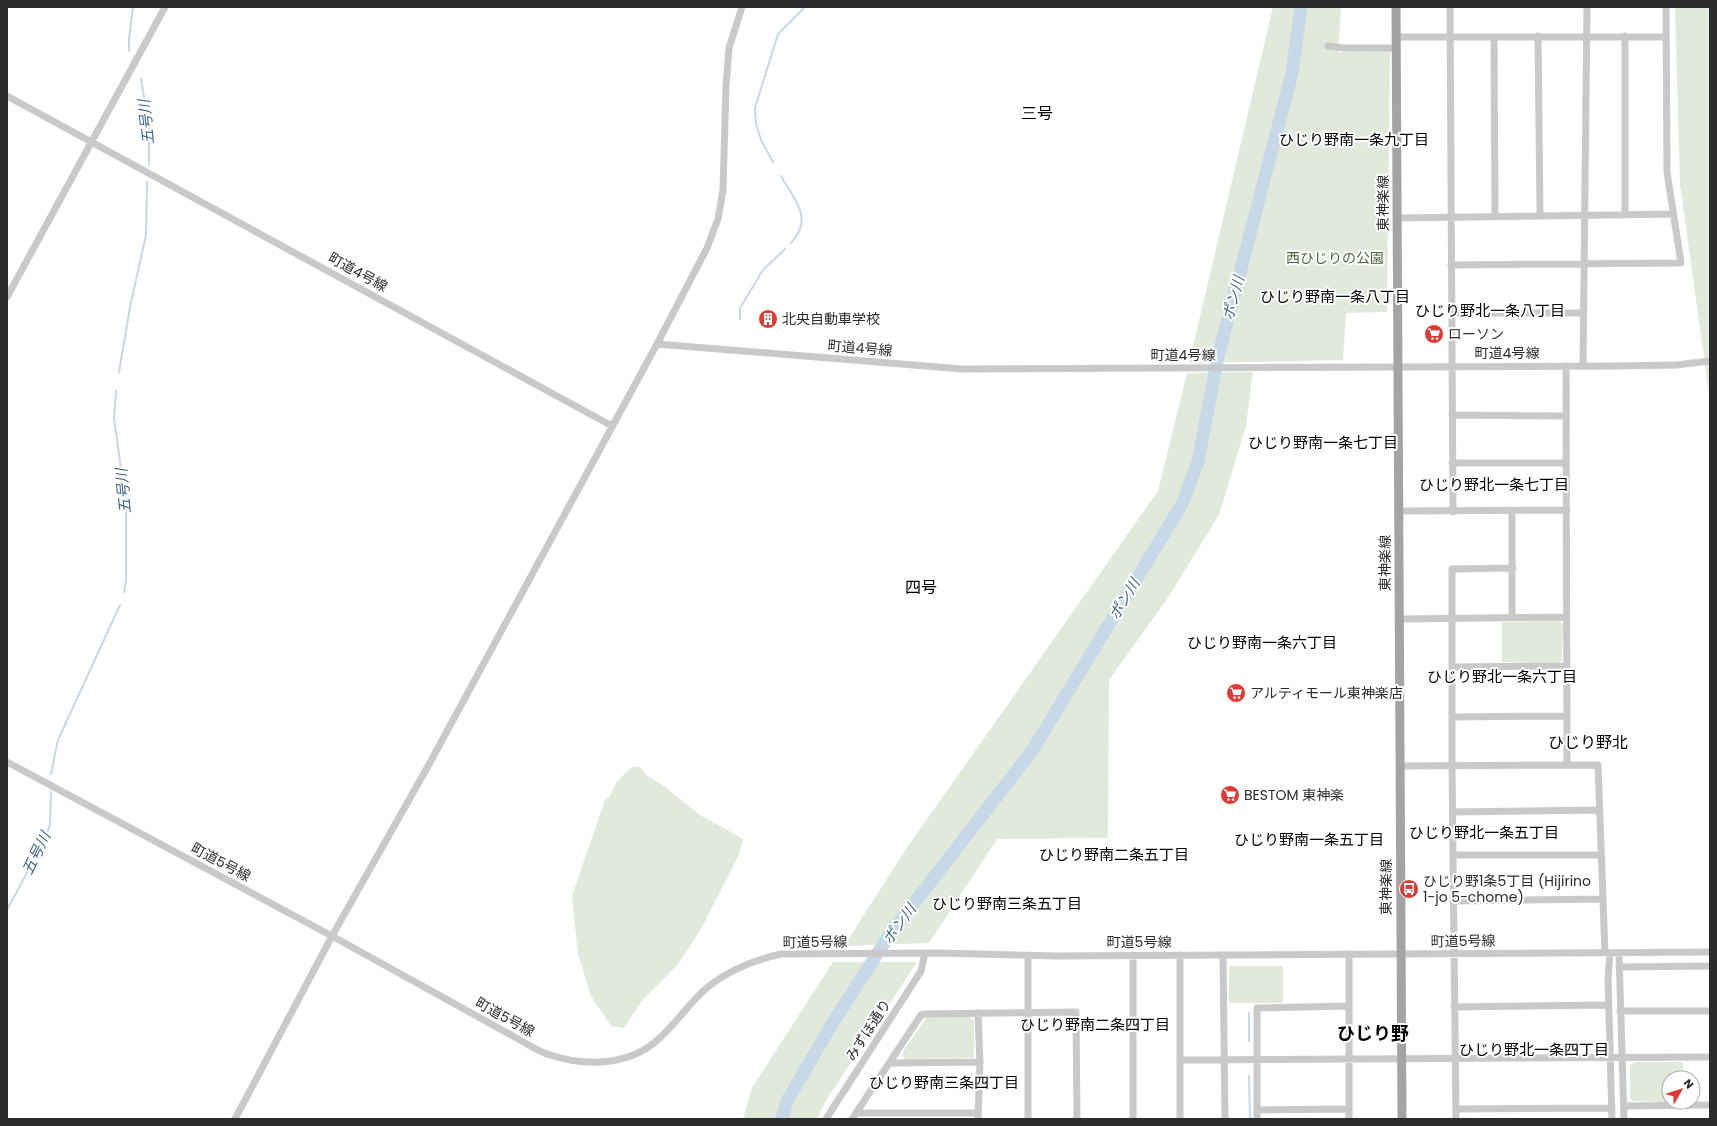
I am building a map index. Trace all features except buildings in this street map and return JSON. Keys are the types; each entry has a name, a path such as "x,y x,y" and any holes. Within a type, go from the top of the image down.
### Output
{"main road":[{"name":"東神楽線","path":"1396,7 1402,1119"}],"street":[{"path":"7,297 165,7"},
{"path":"235,1119 332,936 427,768 657,344 707,248 718,219 723,190 725,169 726,86 729,48 742,7"},
{"path":"1450,7 1452,512"},
{"path":"1583,366 1587,7"},
{"path":"1450,265 1681,264 1667,172 1666,7"},
{"path":"1538,36 1540,215"},
{"path":"1625,36 1625,216"},
{"path":"1396,37 1666,37"},
{"path":"1494,37 1495,216"},
{"path":"1328,46 1344,48 1396,48"},
{"name":"町道4号線","path":"7,96 612,426"},
{"path":"1397,218 1540,215 1625,216 1673,214"},
{"path":"1451,314 1583,313"},
{"name":"町道4号線","path":"657,344 962,369 1617,366 1710,361"},
{"path":"1566,366 1567,765"},
{"path":"1452,415 1566,416"},
{"path":"1452,463 1566,463"},
{"path":"1399,511 1452,512 1566,510"},
{"path":"1512,511 1512,617"},
{"path":"1456,1119 1454,1057 1452,568 1512,568"},
{"path":"1399,619 1566,617"},
{"path":"1452,667 1567,666"},
{"path":"1452,717 1567,716"},
{"name":"町道5号線","path":"7,762 332,936 548,1055 577,1062 601,1063 631,1056 654,1043 708,986 732,970 757,959 781,954 1028,956 1710,952"},
{"path":"1400,766 1598,765 1601,855 1608,953 1612,1119"},
{"path":"1453,812 1600,810"},
{"path":"1453,855 1601,855"},
{"path":"1453,901 1604,899"},
{"path":"1618,953 1624,1119"},
{"name":"みずほ通り","path":"826,1119 921,971 925,954"},
{"path":"1348,954 1349,1119"},
{"path":"1133,955 1133,1119"},
{"path":"1180,955 1180,1119"},
{"path":"1223,955 1224,1119"},
{"path":"1028,956 1028,1119"},
{"path":"1619,967 1710,966"},
{"path":"1257,1119 1256,1008 1349,1006"},
{"path":"1454,1006 1609,1006"},
{"path":"1620,1011 1710,1011"},
{"path":"854,1116 921,1016 925,1014 1076,1012 1077,1119"},
{"path":"854,1116 978,1116 980,1062 978,1013"},
{"path":"1180,1060 1454,1057 1710,1057"},
{"path":"890,1063 980,1062"},
{"path":"1624,1106 1710,1105"},
{"path":"1456,1109 1612,1108"},
{"path":"1257,1110 1349,1109"}],"green space":[{"name":"西ひじりの公園","path":"1273,7 1341,7 1338,52 1390,51 1387,312 1346,313 1343,360 1189,363"},
{"path":"1675,7 1710,7 1710,401 1680,184"},
{"path":"1253,372 1246,426 1219,515 1167,599 1109,680 1108,838 997,839 929,943 844,946 906,849 1158,491 1187,373"},
{"path":"1559,621 1563,625 1562,660 1559,663 1502,662 1502,622"},
{"path":"633,766 640,767 646,775 664,786 700,815 743,839 739,855 702,927 679,963 641,1002 624,1028 611,1026 591,996 578,954 572,896 605,800 610,796 617,781"},
{"path":"833,962 917,962 825,1102 817,1119 743,1119 752,1088"},
{"path":"1229,966 1283,966 1283,1003 1229,1003"},
{"path":"969,1016 974,1021 974,1058 904,1059 902,1053 927,1017"},
{"path":"1634,1062 1683,1062 1683,1070 1661,1070 1661,1102 1633,1101 1630,1098 1630,1066"}],"waterway":[{"name":"五号川","path":"129,51 133,7"},
{"path":"773,162 761,140 756,124 755,108 778,34 805,7"},
{"name":"ポン川","path":"782,1119 787,1101 832,1024 890,934 1032,751 1182,504 1198,462 1218,357 1292,73 1301,7"},
{"name":"五号川","path":"141,79 149,129 149,165"},
{"path":"781,176 796,202 802,217 798,234 791,243"},
{"name":"五号川","path":"119,372 130,307 146,235 147,182"},
{"path":"740,319 740,308 763,270 785,249"},
{"name":"五号川","path":"116,391 114,418 126,505 126,581 124,592"},
{"name":"五号川","path":"51,774 58,740 120,605"},
{"name":"五号川","path":"7,910 46,837 50,824 51,792"},
{"path":"1249,1013 1249,1041"},
{"path":"1249,1076 1250,1119"}],"place":[{"name":"北央自動車学校","path":"768,319"},
{"name":"ローソン","path":"1434,334"},
{"name":"アルティモール東神楽店","path":"1236,693"},
{"name":"BESTOM 東神楽","path":"1230,795"},
{"name":"ひじり野1条5丁目 (Hijirino 1-jo 5-chome)","path":"1409,889"}],"district":[{"name":"三号","path":"1037,113"},
{"name":"ひじり野南一条九丁目","path":"1354,139"},
{"name":"ひじり野南一条八丁目","path":"1335,296"},
{"name":"ひじり野北一条八丁目","path":"1490,310"},
{"name":"ひじり野南一条七丁目","path":"1323,442"},
{"name":"ひじり野北一条七丁目","path":"1494,484"},
{"name":"四号","path":"921,587"},
{"name":"ひじり野南一条六丁目","path":"1262,642"},
{"name":"ひじり野北一条六丁目","path":"1502,676"},
{"name":"ひじり野北","path":"1588,742"},
{"name":"ひじり野北一条五丁目","path":"1484,832"},
{"name":"ひじり野南一条五丁目","path":"1309,839"},
{"name":"ひじり野南二条五丁目","path":"1114,854"},
{"name":"ひじり野南三条五丁目","path":"1007,903"},
{"name":"ひじり野南二条四丁目","path":"1095,1024"},
{"name":"ひじり野","path":"1373,1033"},
{"name":"ひじり野北一条四丁目","path":"1534,1049"},
{"name":"ひじり野南三条四丁目","path":"944,1082"}]}
